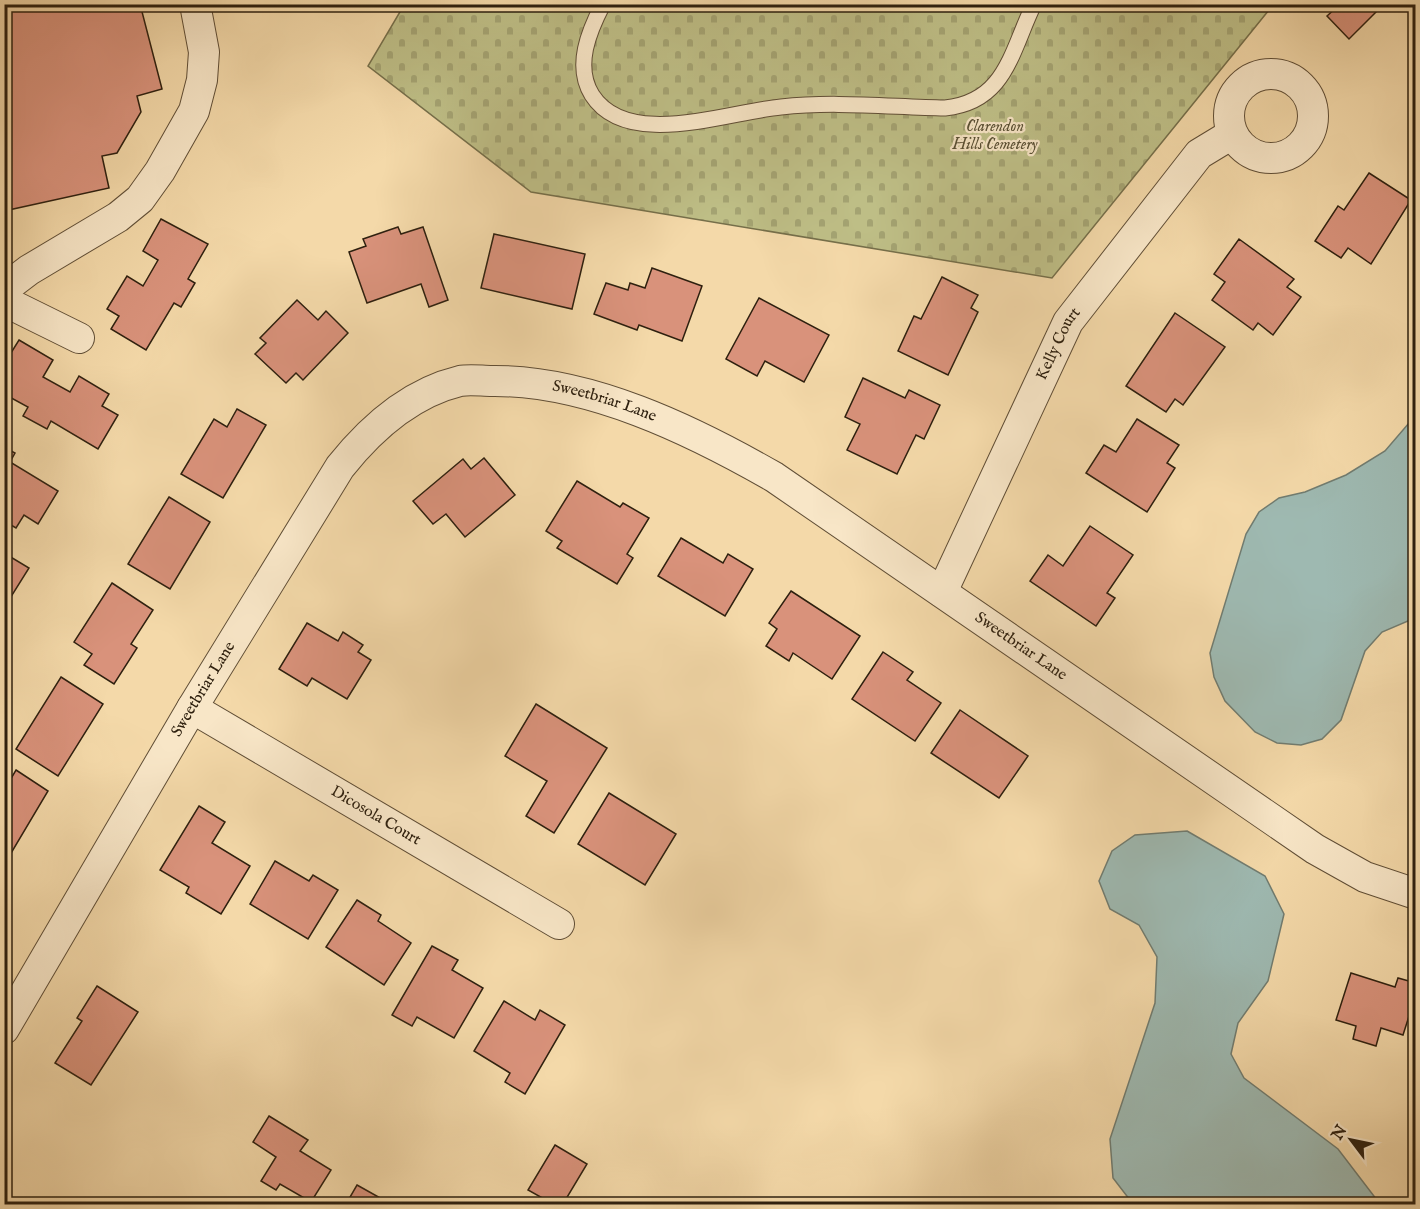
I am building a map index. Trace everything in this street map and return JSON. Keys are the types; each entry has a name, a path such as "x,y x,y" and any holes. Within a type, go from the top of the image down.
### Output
{"street":[{"path":"4,289 29,270 118,218 140,198 159,171 194,111 202,80 204,52 195,4"},
{"name":"Kelly Court","path":"942,592 1068,322 1199,154 1232,134"},
{"path":"4,301 79,338"},
{"name":"Sweetbriar Lane","path":"4,1029 192,708 319,500 359,443 388,416 415,400 461,381 529,382 581,394 670,423 774,477 1315,849 1365,876 1416,894"},
{"name":"Dicosola Court","path":"192,708 560,924"}],"lane":[{"path":"603,4 591,27 585,47 584,69 587,87 597,104 615,118 637,125 668,124 797,106 966,106 995,86 1005,70 1034,4"}],"green space":[{"name":"Clarendon Hills Cemetery","path":"404,5 1273,5 1052,278 531,192 368,66"}],"water":[{"path":"1415,416 1415,618 1382,632 1365,651 1341,720 1322,739 1301,745 1277,743 1255,732 1225,701 1214,677 1210,653 1246,534 1259,512 1279,498 1305,492 1346,475 1385,451"},
{"path":"1187,831 1265,876 1284,914 1268,981 1238,1023 1231,1054 1244,1078 1338,1149 1380,1204 1133,1204 1113,1178 1110,1139 1155,1003 1157,957 1139,925 1110,909 1099,881 1112,851 1135,835"}],"building":[{"path":"4,4 140,4 162,89 137,96 141,112 117,153 102,156 109,188 4,211"},
{"path":"1335,4 1384,4 1349,39 1327,16 1337,7"},
{"path":"1369,173 1411,200 1371,264 1348,248 1341,258 1315,241 1338,206 1344,210"},
{"path":"161,219 208,244 188,279 195,283 181,307 174,303 146,350 111,329 119,316 107,309 127,276 143,286 158,260 143,251"},
{"path":"398,227 401,234 423,227 448,300 429,307 421,284 367,303 349,252 366,246 363,239"},
{"path":"494,234 585,254 572,309 481,288"},
{"path":"1239,239 1294,279 1287,287 1301,297 1273,335 1258,323 1253,330 1212,300 1225,282 1214,274"},
{"path":"652,268 702,286 682,341 639,325 637,330 594,314 606,283 628,290 630,283 645,288"},
{"path":"942,277 978,295 971,308 978,312 948,375 898,351 914,316 921,319"},
{"path":"759,298 829,335 804,382 765,361 757,376 726,359"},
{"path":"297,300 318,320 326,311 348,333 303,380 296,373 286,383 255,354 266,343 260,338"},
{"path":"1175,313 1225,347 1183,405 1175,399 1166,412 1126,386"},
{"path":"19,340 53,360 43,377 70,392 79,376 109,394 102,406 118,415 98,449 51,421 47,429 23,416 28,407 4,394 4,364"},
{"path":"863,378 905,398 909,390 940,405 924,439 916,435 897,474 847,450 860,424 845,417"},
{"path":"237,409 266,425 223,498 181,474 214,419 227,427"},
{"path":"1137,419 1179,445 1167,463 1175,468 1147,512 1086,473 1104,445 1116,452"},
{"path":"4,447 15,453 10,462 58,491 38,524 24,515 16,528 4,521"},
{"path":"484,458 515,495 465,537 446,514 433,524 413,501 463,459 471,469"},
{"path":"577,481 620,507 623,503 649,518 627,554 633,558 617,584 557,548 562,541 546,531"},
{"path":"169,497 210,522 170,589 128,564"},
{"path":"1090,526 1133,555 1107,593 1115,598 1096,626 1030,581 1048,555 1063,566"},
{"path":"681,538 723,563 728,554 753,569 725,616 658,576"},
{"path":"4,553 29,568 4,608"},
{"path":"112,583 153,610 131,644 137,648 114,684 84,665 92,654 74,642"},
{"path":"791,591 860,636 832,679 793,653 789,661 766,646 777,629 769,623"},
{"path":"307,623 338,641 343,632 363,645 358,652 371,660 347,699 312,678 307,686 279,669"},
{"path":"883,652 913,672 907,680 941,703 915,741 852,699"},
{"path":"61,677 103,704 58,776 16,749"},
{"path":"536,704 607,748 554,833 526,816 547,781 505,756"},
{"path":"960,710 1028,756 999,798 931,753"},
{"path":"16,770 48,791 4,865 4,779 9,782"},
{"path":"609,793 676,834 645,885 578,844"},
{"path":"199,806 225,822 212,843 250,866 221,914 186,893 189,887 160,870"},
{"path":"275,861 309,881 313,875 338,890 308,939 250,904"},
{"path":"357,900 381,915 378,921 411,943 384,985 326,947"},
{"path":"432,946 458,960 452,970 483,988 454,1038 417,1017 412,1026 392,1015"},
{"path":"1351,973 1395,987 1398,978 1416,983 1416,1014 1410,1013 1403,1035 1381,1028 1376,1046 1353,1039 1356,1026 1336,1020"},
{"path":"97,986 138,1012 91,1085 55,1063 82,1021 77,1018"},
{"path":"504,1001 535,1020 540,1010 565,1025 525,1094 505,1082 510,1073 474,1051"},
{"path":"269,1116 308,1140 300,1151 331,1170 311,1202 280,1184 276,1190 261,1181 276,1157 253,1142"},
{"path":"555,1145 587,1164 563,1204 553,1204 528,1190"},
{"path":"357,1185 391,1204 346,1204"}]}
